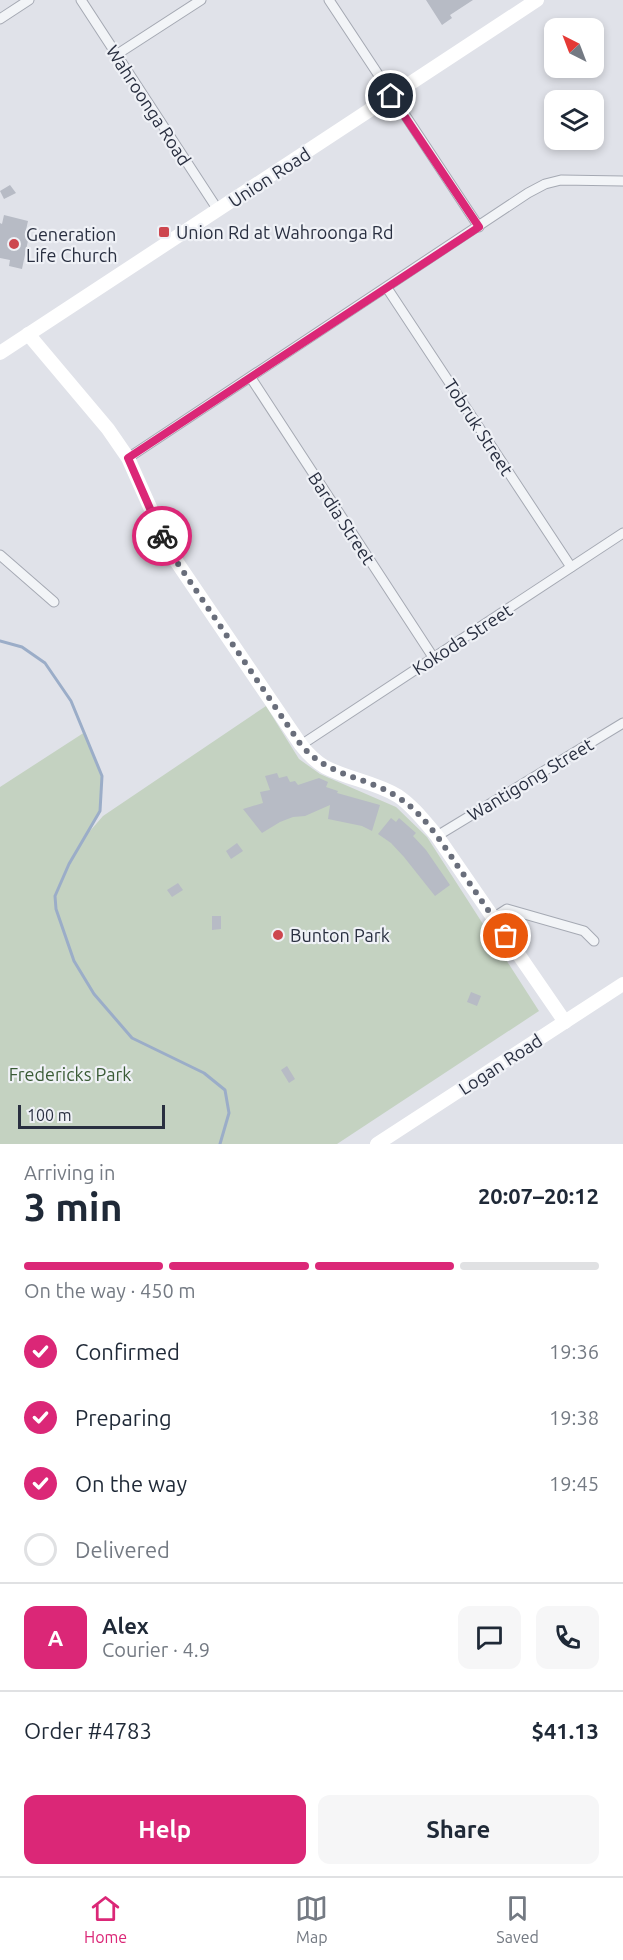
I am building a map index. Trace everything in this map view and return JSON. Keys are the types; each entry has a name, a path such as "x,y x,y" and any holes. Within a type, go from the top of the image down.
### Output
{"main road":[{"name":"Union Road","path":"0,353 537,0"},
{"path":"28,334 108,429 128,458 170,552 301,745 312,758 326,767 398,796 417,813 437,836 564,1022"},
{"name":"Logan Road","path":"377,1144 623,984"}],"street":[{"path":"0,19 29,0"},
{"name":"Wahroonga Road","path":"81,0 218,210"},
{"path":"116,55 201,0"},
{"path":"329,0 479,227"},
{"path":"128,458 528,193 545,184 561,180 623,181"},
{"name":"Tobruk Street","path":"387,288 571,567"},
{"name":"Bardia Street","path":"251,378 433,657"},
{"name":"Kokoda Street","path":"301,745 623,533"},
{"path":"0,555 54,602"},
{"name":"Wantigong Street","path":"437,836 623,723"},
{"path":"493,918 507,909 584,932 594,941"}],"green space":[{"name":"Bunton Park","path":"266,706 299,759 320,774 396,807 427,837 539,1011 337,1144 0,1144 0,787 85,732 102,776 100,811 90,831 103,816"}],"building":[{"path":"426,0 473,0 450,15 452,18 442,25"},
{"path":"10,185 16,193 4,199 0,191"},
{"name":"Generation Life Church","path":"4,215 28,221 26,230 30,231 22,269 9,266 10,260 0,258 0,223 2,224"},
{"path":"277,773 279,778 287,776 290,782 295,781 298,785 319,778 328,782 326,787 338,791 337,793 380,805 372,831 362,826 328,819 330,805 305,816 293,817 280,822 262,833 243,809 263,803 260,792 270,790 265,776"},
{"path":"391,818 396,822 399,818 416,833 413,836 426,850 450,885 435,896 404,857 391,843 378,834"},
{"path":"237,843 243,851 231,859 226,851"},
{"path":"178,883 183,890 172,897 167,890"},
{"path":"212,916 221,916 221,929 212,930"},
{"path":"471,992 481,996 477,1006 467,1002"},
{"path":"287,1066 295,1079 289,1083 281,1070"}],"waterway":[{"path":"0,641 22,647 45,663 71,701 102,776 100,811 69,864 55,896 56,909 74,961 94,994 132,1038 204,1073 225,1090 229,1113 220,1144"}],"way so far":[{"path":"162,536 170,552 312,758 326,767 398,796 417,813 437,836 506,936"}],"place":[{"name":"Union Rd at Wahroonga Rd","path":"164,232"},
{"name":"Generation Life Church","path":"14,244"},
{"name":"Bunton Park","path":"278,935"}],"route":[{"path":"162,536 128,458 479,227 391,96"}],"park label":[{"name":"Fredericks Park","path":"70,1074"}]}
